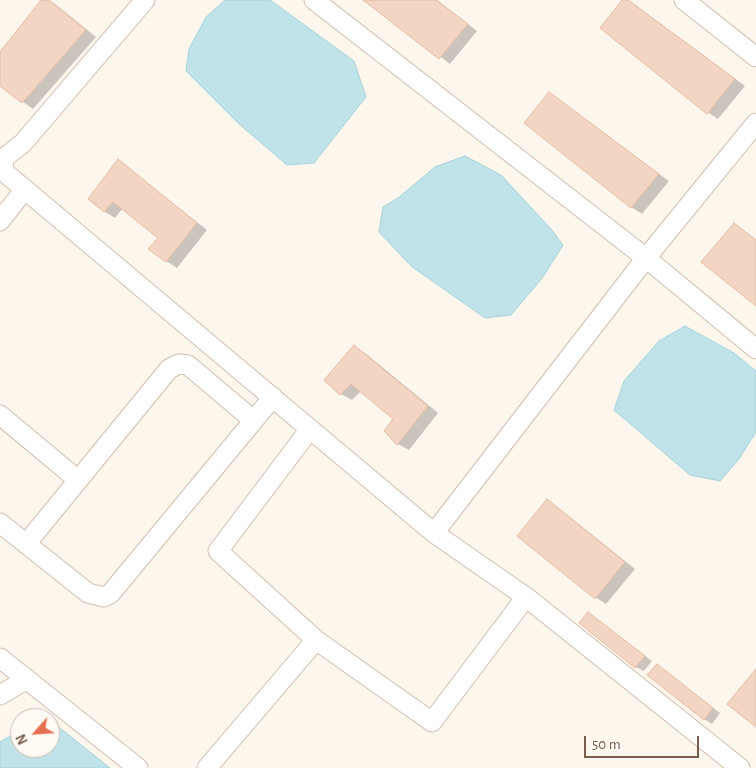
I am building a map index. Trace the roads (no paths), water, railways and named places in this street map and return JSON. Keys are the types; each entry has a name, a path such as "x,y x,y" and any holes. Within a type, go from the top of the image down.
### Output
{"street":[{"path":"145,0 23,143 2,159 3,171 434,533 526,597 740,768"},
{"path":"314,0 646,258 756,349"},
{"path":"684,0 756,57"},
{"path":"434,533 646,258 756,123"},
{"path":"0,221 25,189"},
{"path":"26,544 169,369 179,364 188,365 254,420"},
{"path":"0,523 88,593 104,597 111,593 273,397"},
{"path":"0,416 78,480"},
{"path":"310,429 218,552 316,640 432,722 526,597"},
{"path":"208,768 316,640"},
{"path":"0,658 138,768"},
{"path":"0,695 27,679"}],"water":[{"path":"225,0 270,0 354,61 366,97 314,163 287,165 238,123 186,71 189,49 206,17"},
{"path":"465,156 501,175 551,229 563,245 543,277 511,315 485,318 411,266 379,232 383,207 398,198 435,167"},
{"path":"685,326 734,353 756,371 756,432 739,459 720,481 690,475 614,410 624,381 659,341"},
{"path":"60,728 110,768 0,768 0,742 10,736 10,758 60,758"}]}
